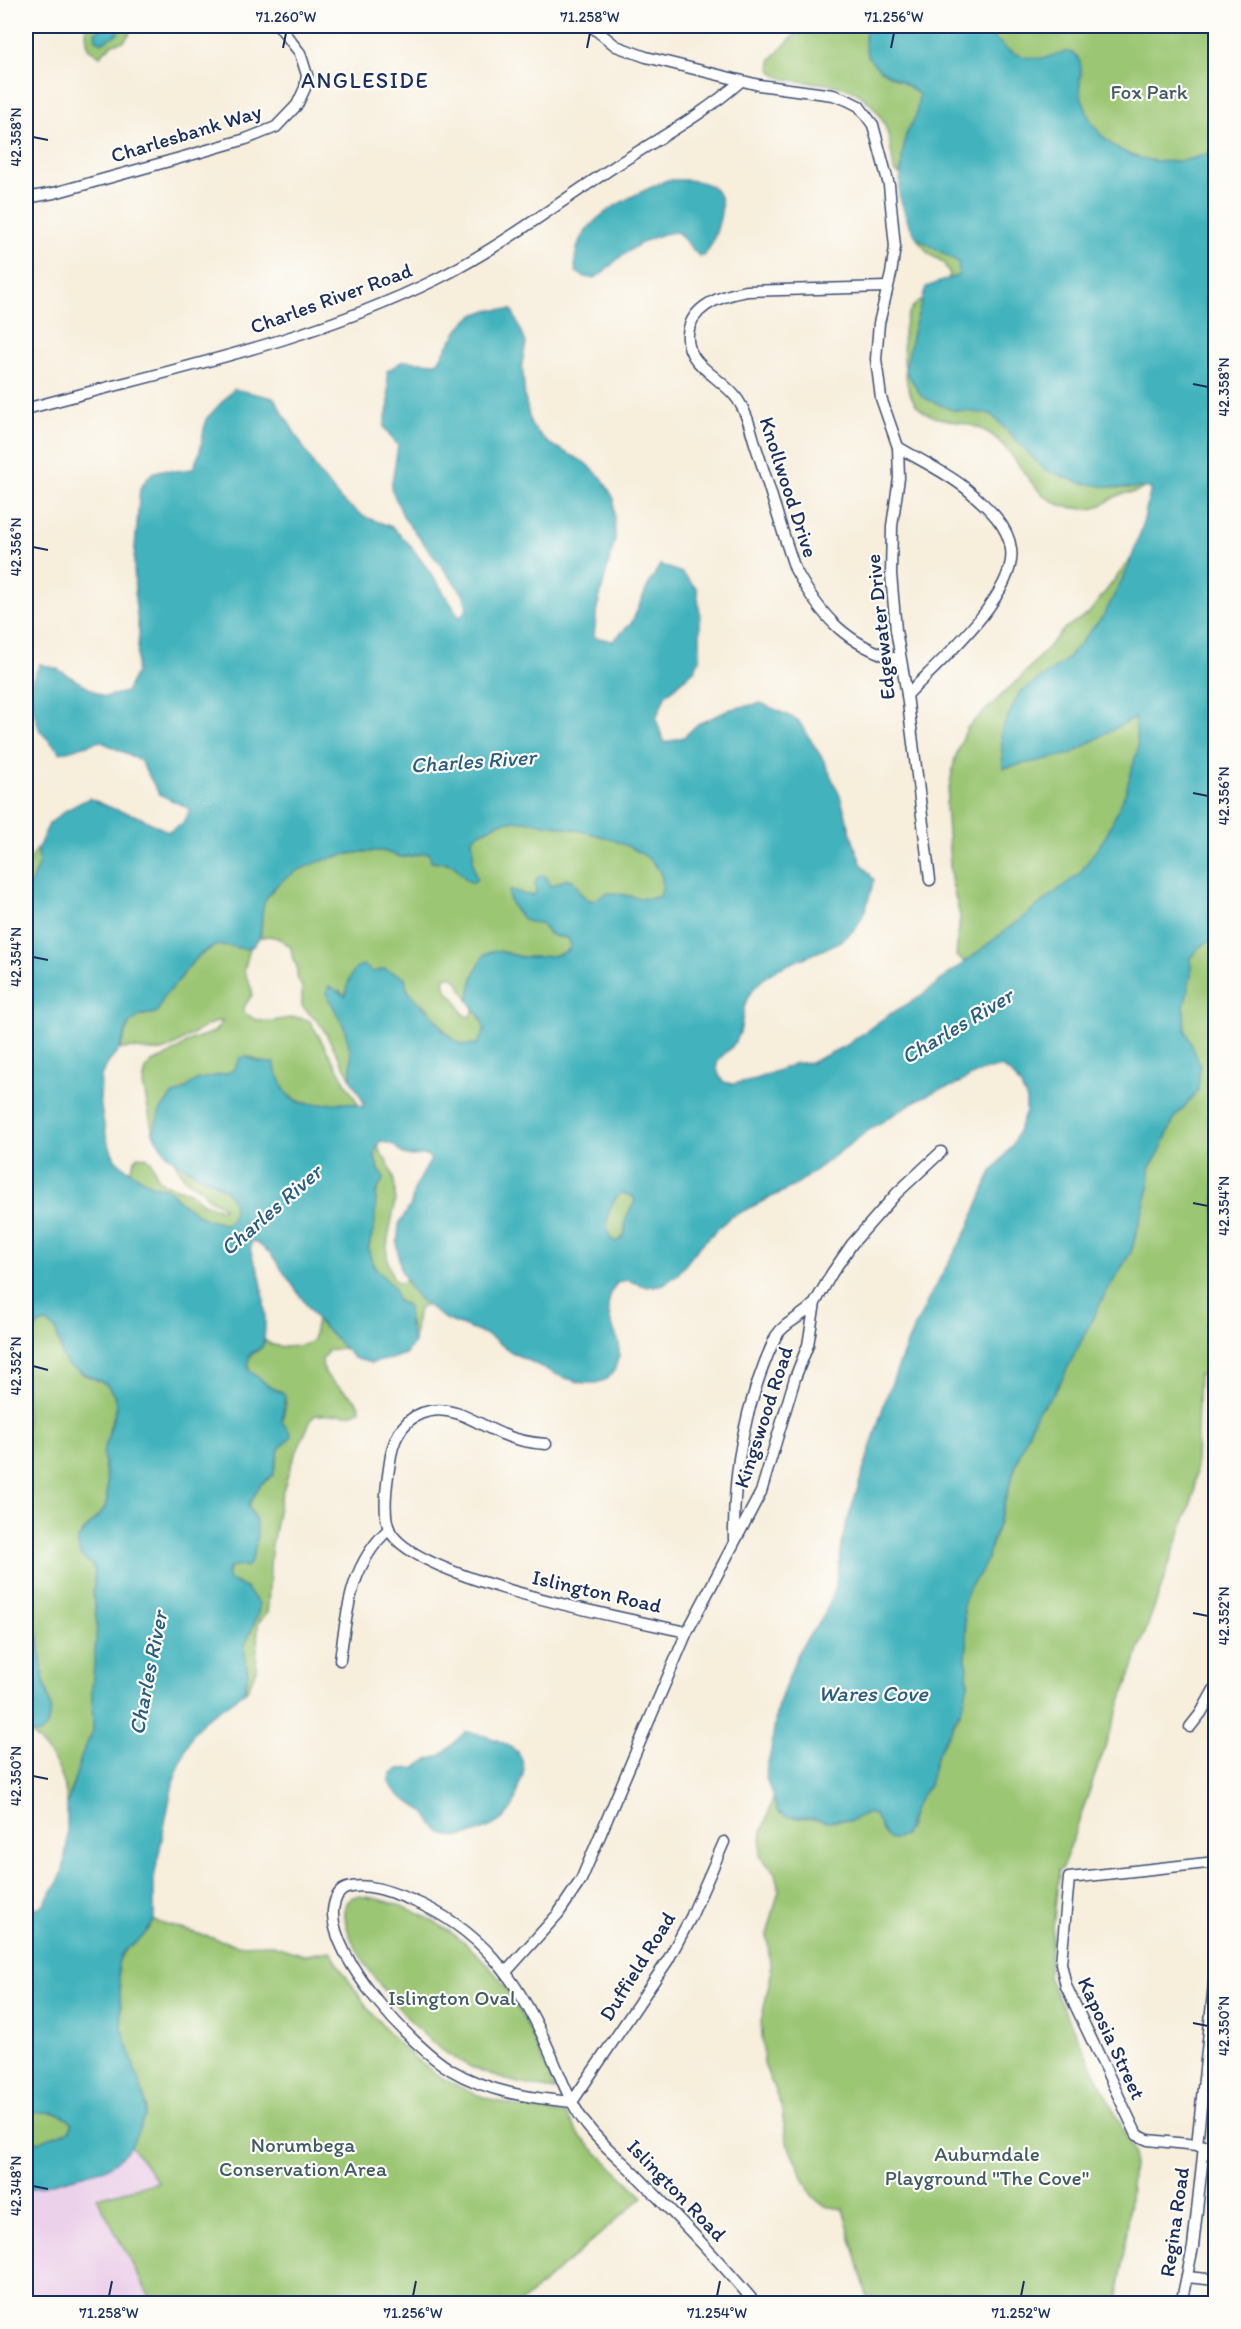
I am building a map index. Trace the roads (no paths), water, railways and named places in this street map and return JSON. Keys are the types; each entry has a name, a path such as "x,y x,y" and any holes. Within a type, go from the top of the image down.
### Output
{"street":[{"name":"Charlesbank Way","path":"26,198 54,193 180,158 246,139 276,127 297,105 305,88 307,75 300,53 279,26"},
{"name":"Edgewater Drive","path":"591,26 616,46 630,52 769,87 833,95 859,106 873,125 889,185 895,247 879,323 876,359 881,398 898,447 899,478 890,557 900,660 907,695 930,880"},
{"name":"Charles River Road","path":"26,409 275,342 368,310 402,295 467,264 522,231 600,176 717,101 741,81"},
{"name":"Knollwood Drive","path":"887,287 747,291 727,295 711,302 700,311 692,321 688,333 689,346 695,360 733,394 751,425 795,570 807,591 823,612 844,633 862,646 900,660"},
{"path":"898,447 967,489 997,517 1006,533 1011,549 1011,567 996,598 976,623 907,695"},
{"name":"Kingswood Road","path":"734,1540 736,1474 750,1402 776,1336 782,1326 815,1303 852,1244 897,1193 941,1152"},
{"name":"Kingswood Road","path":"687,1632 760,1492 792,1387 808,1345 815,1303"},
{"path":"340,1660 346,1612 356,1577 369,1550 389,1529 385,1512 394,1442 403,1426 417,1414 430,1411 450,1411 515,1439 546,1444"},
{"name":"Islington Road","path":"389,1529 403,1547 415,1554 481,1582 572,1606 687,1632"},
{"path":"506,1972 558,1914 581,1880 687,1632"},
{"path":"1190,1727 1215,1686"},
{"name":"Duffield Road","path":"572,2102 668,1960 691,1917 724,1842"},
{"name":"Kaposia Street","path":"1206,2146 1140,2138 1132,2128 1063,1979 1061,1963 1069,1878 1215,1862"},
{"name":"Islington Road","path":"572,2102 499,2091 452,2071 431,2057 395,2022 360,1976 337,1935 334,1925 334,1904 338,1894 344,1888 354,1887 384,1890 436,1911 481,1944 506,1972 537,2022 572,2102 590,2129 651,2190 749,2301"},
{"name":"Regina Road","path":"1181,2304 1197,2221 1206,2146 1215,1965"},
{"path":"1187,2277 1215,2280"}],"water":[{"path":"108,26 117,26 119,33 101,43 96,39 95,32"},
{"path":"867,26 977,26 1015,54 1024,57 1042,58 1071,52 1080,62 1081,94 1094,125 1106,140 1122,151 1140,158 1178,161 1215,150 1216,932 1210,941 1199,947 1191,958 1191,976 1184,1007 1185,1029 1200,1065 1198,1091 1175,1117 1149,1169 1149,1188 1131,1252 1104,1296 1054,1393 1037,1412 1018,1458 987,1559 981,1572 970,1586 963,1605 968,1684 964,1702 936,1757 929,1785 914,1807 904,1836 897,1839 888,1837 875,1815 866,1813 850,1821 839,1819 828,1822 813,1818 787,1817 778,1812 765,1775 777,1708 799,1650 824,1615 835,1590 844,1532 886,1398 908,1341 933,1290 967,1231 991,1173 1012,1146 1026,1112 1026,1097 1012,1074 1001,1067 981,1071 953,1086 915,1101 869,1130 794,1186 729,1218 699,1247 678,1274 664,1284 647,1287 626,1280 617,1283 611,1292 608,1306 610,1320 619,1343 619,1356 614,1371 607,1379 596,1383 583,1383 562,1377 513,1353 489,1336 445,1319 420,1300 410,1288 401,1270 397,1247 399,1224 411,1205 414,1190 431,1159 426,1155 405,1155 394,1145 380,1141 375,1155 384,1178 376,1193 375,1224 368,1249 373,1265 394,1288 397,1301 408,1306 409,1325 414,1343 405,1354 391,1359 371,1363 354,1358 317,1320 271,1254 252,1241 252,1254 263,1292 265,1331 262,1347 250,1354 248,1366 250,1372 285,1396 282,1421 291,1437 279,1449 273,1475 261,1484 248,1506 255,1519 257,1530 252,1558 246,1567 234,1566 228,1571 229,1580 246,1588 259,1604 258,1614 244,1648 248,1673 244,1693 204,1720 186,1748 173,1783 154,1878 154,1921 144,1935 121,1954 118,1963 122,2027 145,2100 145,2116 131,2146 118,2160 105,2169 26,2190 26,2146 70,2130 72,2122 56,2113 26,2113 26,1914 43,1905 63,1871 67,1843 67,1805 82,1754 93,1731 92,1692 97,1626 93,1593 95,1571 92,1565 80,1555 77,1540 105,1508 107,1481 103,1454 117,1406 114,1395 106,1384 67,1365 56,1330 48,1323 40,1323 29,1337 26,1351 26,895 39,863 38,848 49,824 65,811 89,798 137,816 169,832 183,823 190,809 159,794 140,760 100,741 61,753 40,731 29,697 32,680 40,664 57,669 104,697 126,692 136,672 139,634 134,560 140,488 152,473 162,470 193,469 200,451 206,419 234,389 274,398 318,472 342,501 365,517 392,527 410,545 460,618 467,609 464,595 404,518 391,488 398,446 384,427 389,404 387,371 403,361 437,363 458,330 473,316 496,310 512,310 526,343 522,363 525,398 531,425 548,443 584,462 602,478 614,499 615,539 597,608 594,637 613,641 632,622 660,565 682,573 697,589 700,614 700,657 695,669 665,696 656,719 664,743 684,737 698,724 731,709 761,703 798,720 824,761 840,796 861,863 874,880 862,917 851,933 828,947 774,971 748,997 739,1036 717,1063 723,1082 733,1084 756,1079 796,1063 810,1063 847,1045 887,1016 918,998 1080,873 1106,836 1125,794 1138,748 1135,718 1071,754 1003,768 1001,732 1019,693 1065,661 1104,615 1128,568 1142,528 1151,488 1118,488 1080,483 1044,469 991,414 952,410 922,397 905,370 914,328 926,287 959,275 958,262 917,238 908,222 899,195 906,135 916,115 919,95 872,62 867,53 865,41","holes":["515,820 581,831 608,838 633,849 652,861 662,877 660,896 649,899 609,893 590,901 581,894 573,880 564,880 550,887 544,875 538,877 534,895 509,891 512,904 522,918 540,923 551,935 568,938 571,945 569,950 558,955 520,957 495,950 484,955 474,975 469,995 469,1001 481,1018 485,1031 477,1044 462,1045 445,1033 429,1010 423,1007 407,990 405,977 385,969 373,972 363,965 359,967 350,978 345,996 329,986 326,993 344,1027 351,1054 351,1079 364,1103 363,1107 340,1103 305,1104 295,1100 287,1093 275,1063 259,1062 246,1057 240,1058 235,1068 228,1073 196,1080 184,1090 171,1096 160,1111 153,1133 172,1159 226,1191 232,1199 234,1210 230,1222 223,1224 203,1218 178,1200 173,1193 151,1185 115,1159 107,1140 100,1102 101,1076 119,1050 128,1025 141,1015 156,1013 165,996 198,956 210,948 222,945 245,949 253,946 260,935 263,905 275,887 301,869 333,857 380,851 402,857 429,853 431,862 453,865 472,883 477,879 473,864 472,839 474,836 499,823","621,1193 633,1196 635,1202 627,1216 625,1234 615,1242 610,1237 607,1225 612,1204"]},
{"path":"667,180 690,180 709,185 716,190 720,198 718,226 704,256 699,256 677,232 669,233 638,245 598,277 587,278 576,272 576,254 581,238 591,225 620,203"},
{"path":"26,1591 39,1640 43,1677 51,1708 47,1727 40,1734 30,1733 26,1729"},
{"path":"467,1732 489,1737 511,1747 521,1757 524,1765 523,1773 514,1805 499,1822 471,1834 445,1835 438,1831 423,1811 396,1792 389,1782 392,1773 399,1769 416,1768 423,1762 441,1755"}],"district":[{"name":"ANGLESIDE","path":"365,80"}],"park label":[{"name":"Fox Park","path":"1149,91"},
{"name":"Islington Oval","path":"452,1997"},
{"name":"Norumbega Conservation Area","path":"303,2156"},
{"name":"Auburndale Playground \"The Cove\"","path":"987,2165"}],"water label":[{"name":"Charles River","path":"473,761"},
{"name":"Charles River","path":"957,1026"},
{"name":"Charles River","path":"271,1210"},
{"name":"Charles River","path":"148,1673"},
{"name":"Wares Cove","path":"873,1693"}]}
